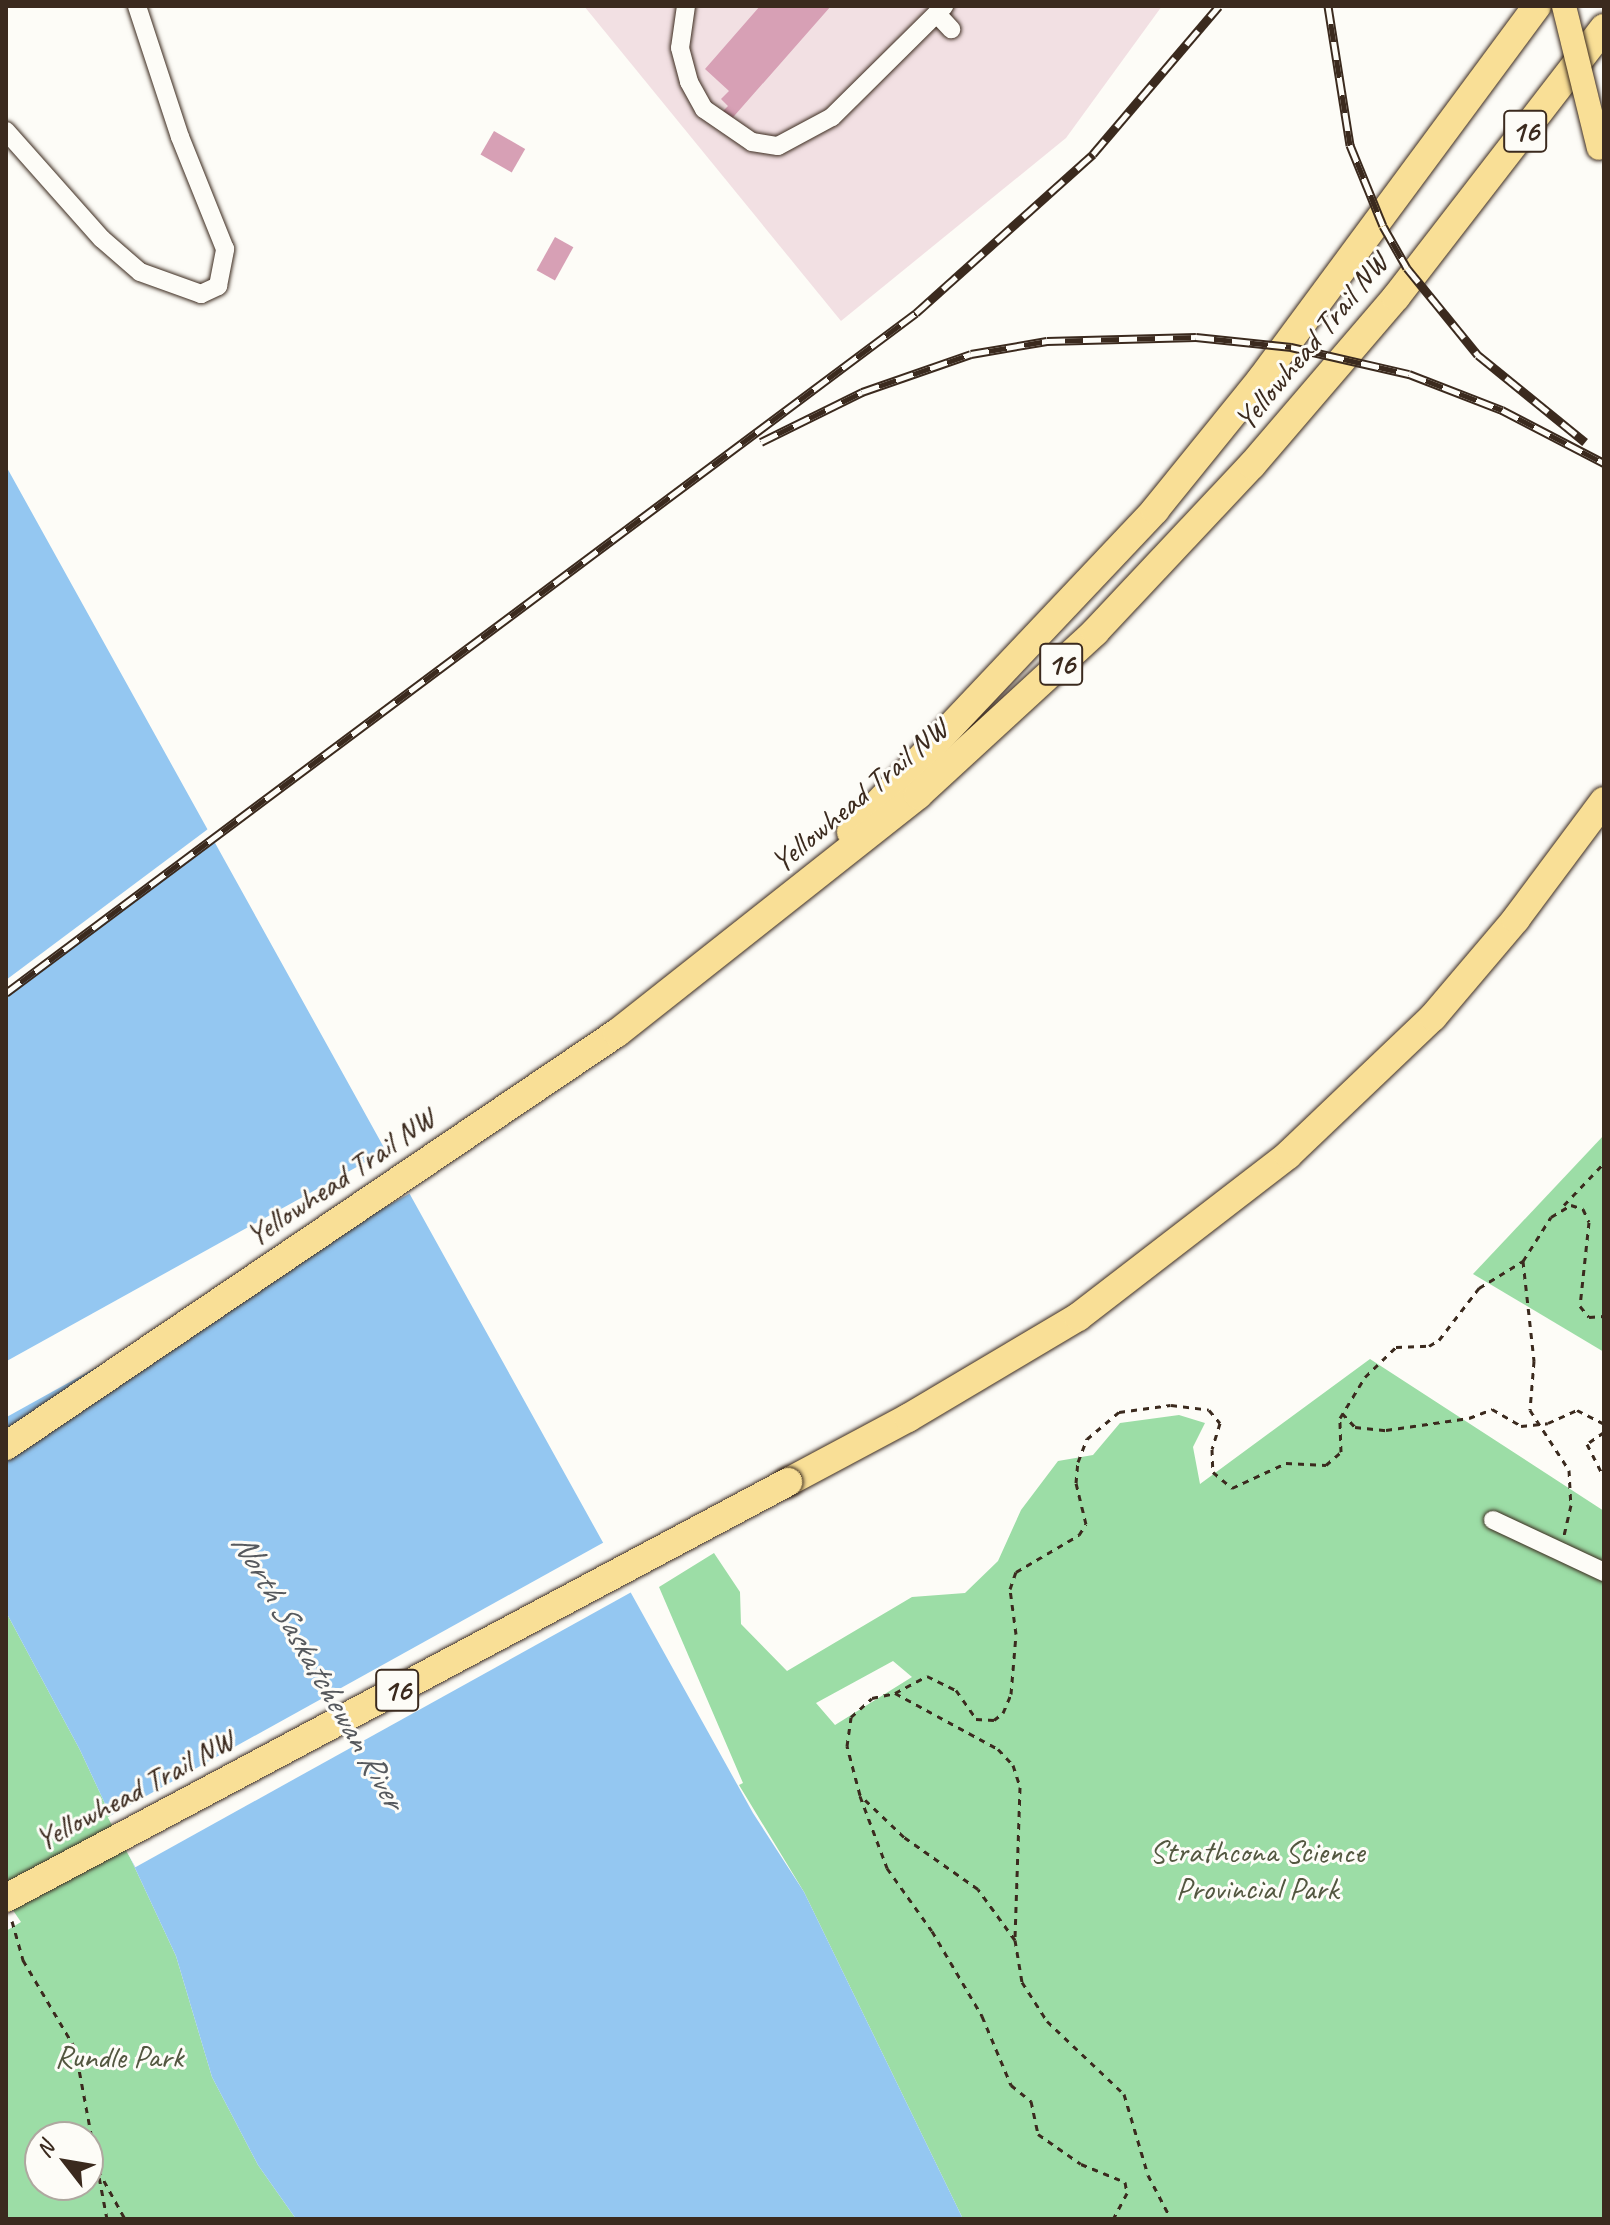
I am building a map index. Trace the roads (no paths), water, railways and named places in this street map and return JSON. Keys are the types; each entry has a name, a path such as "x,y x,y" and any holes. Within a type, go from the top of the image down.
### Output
{"highway":[{"path":"776,912 1155,510 1261,379 1537,6"},
{"name":"Yellowhead Trail NW","path":"6,1446 617,1033 776,912 990,731 1176,549 1396,297 1604,28"},
{"name":"Yellowhead Trail NW","path":"8,1904 943,1399 1078,1317 1288,1155 1433,1017 1516,919 1604,801"}],"main road":[{"path":"1564,6 1599,148"}],"lane":[{"path":"6,131 102,239 140,272 201,294 218,286 225,249 180,137 137,6"},
{"path":"686,6 680,21 680,48 689,82 704,109 752,142 778,146 832,117 940,10 951,29"},
{"path":"1493,1520 1604,1572"}],"water":[{"name":"North Saskatchewan River","path":"6,466 753,1813 804,1892 963,2219 296,2219 258,2165 212,2077 176,1956 80,1750 6,1612"}],"railway":[{"path":"6,993 916,313 1093,154 1219,6"},
{"path":"1328,6 1350,145 1383,226 1407,268 1478,355 1585,442"},
{"path":"761,442 862,392 971,354 1047,341 1196,337 1291,347 1409,374 1502,410 1604,463"}],"park label":[{"name":"Strathcona Science Provincial Park","path":"1257,1872"},
{"name":"Rundle Park","path":"119,2057"}]}
